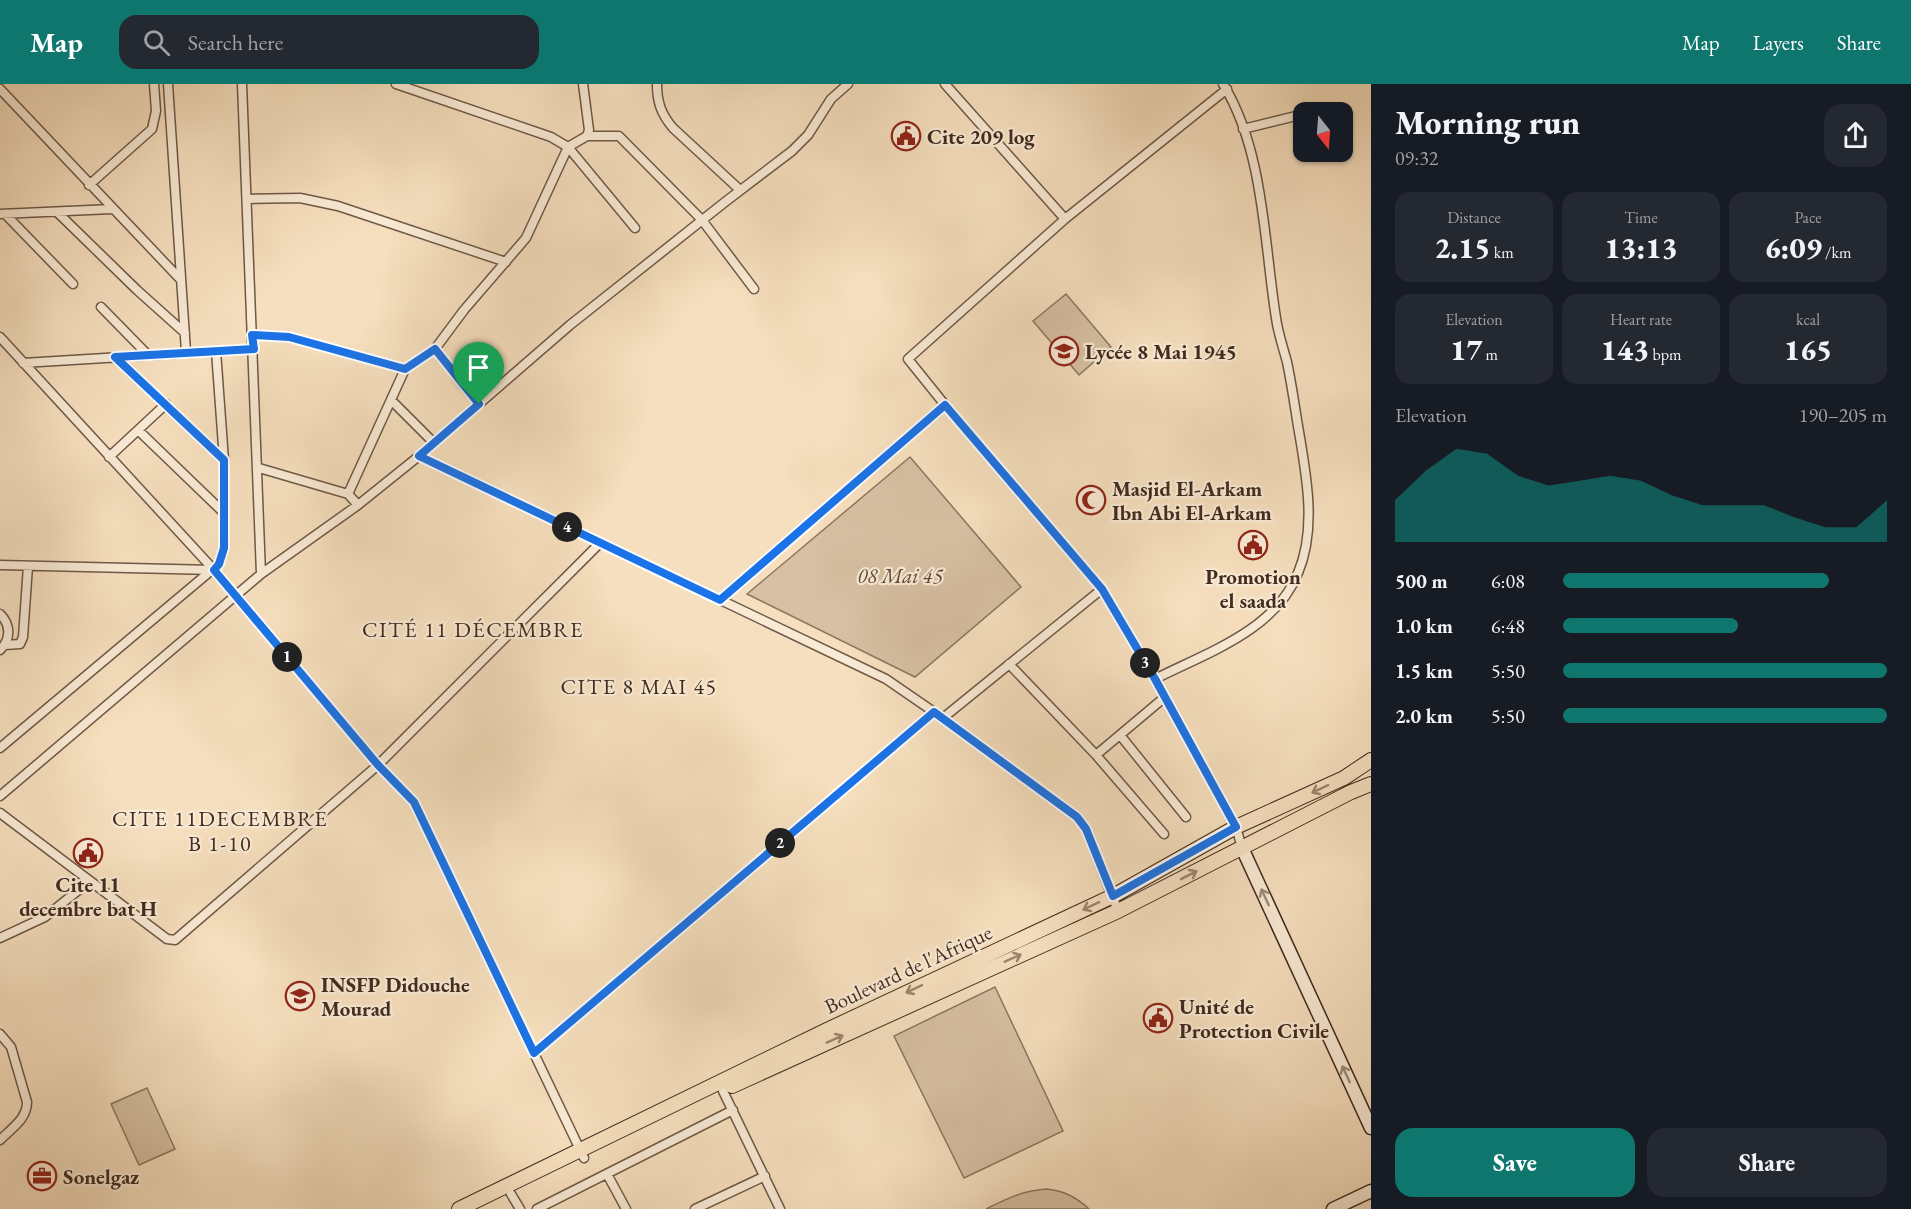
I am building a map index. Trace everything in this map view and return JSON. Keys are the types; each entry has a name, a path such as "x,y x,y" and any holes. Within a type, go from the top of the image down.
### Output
{"main road":[{"name":"Boulevard de l'Afrique","path":"479,1209 827,1030 1113,896 1236,827 1344,778 1371,760"},
{"name":"Boulevard de l'Afrique","path":"459,1209 1118,911 1351,792 1371,784"}],"street":[{"path":"89,185 152,129 156,111 154,84"},
{"path":"168,84 186,352"},
{"path":"242,84 259,468 261,574"},
{"path":"396,84 551,137 568,147 635,228"},
{"path":"582,84 589,130 587,136"},
{"path":"657,84 657,101 664,117 740,190"},
{"path":"0,796 261,574 358,505 419,456 570,325 792,151 808,135 831,99 848,84"},
{"path":"945,84 1065,219"},
{"path":"1155,679 1238,637 1265,618 1285,596 1294,581 1305,550 1308,504 1303,455 1287,365 1276,320 1252,149 1225,87 1065,219 908,359 1102,589 1155,679 1236,827 1242,848 1371,1128"},
{"path":"0,89 181,280"},
{"path":"0,103 10,100"},
{"path":"1243,129 1293,117"},
{"path":"348,494 405,369 435,349 464,310 526,238 568,147 587,136 619,136 702,220 754,289"},
{"path":"247,199 300,198 338,206 506,262"},
{"path":"2,214 112,209"},
{"path":"57,212 184,333"},
{"path":"2,214 73,284"},
{"path":"101,307 148,355"},
{"path":"252,335 289,337 405,369"},
{"path":"0,337 214,570 378,765 414,802 582,1154"},
{"path":"23,363 254,349"},
{"path":"435,349 479,404"},
{"path":"0,748 219,564 224,548 224,460 216,351"},
{"path":"115,357 224,460"},
{"path":"391,400 434,443"},
{"path":"109,457 166,404"},
{"path":"720,600 945,405"},
{"path":"138,430 224,513"},
{"path":"419,456 886,679 1077,817 1086,829 1118,911"},
{"path":"259,468 348,494 358,505"},
{"path":"0,813 168,939 175,940 378,765 600,543"},
{"path":"0,566 214,570"},
{"path":"2,648 20,644 23,637 28,566"},
{"path":"943,718 1102,589"},
{"path":"0,614 9,630 2,648"},
{"path":"1009,664 1096,755 1164,834"},
{"path":"1096,755 1165,697"},
{"path":"534,1053 934,712"},
{"path":"1120,735 1186,817"},
{"path":"0,938 45,917 90,881"},
{"path":"0,1034 11,1047 27,1102 27,1110 23,1118 0,1140"},
{"path":"723,1091 780,1209"},
{"path":"537,1209 734,1110"},
{"path":"608,1174 627,1209"},
{"path":"695,1209 765,1176"},
{"path":"1333,1209 1371,1191"},
{"path":"511,1194 519,1209"}],"green space":[{"path":"1066,294 1111,347 1079,375 1033,321"},
{"name":"08 Mai 45","path":"910,457 1021,587 915,677 747,594"},
{"path":"995,987 1063,1131 964,1178 894,1036"},
{"path":"147,1088 175,1149 139,1165 111,1104"},
{"path":"1047,1189 1070,1195 1089,1209 986,1209 1023,1193"}],"place":[{"name":"Cite 209 log","path":"906,136"},
{"name":"Lycée 8 Mai 1945","path":"1064,351"},
{"name":"Masjid El-Arkam Ibn Abi El-Arkam","path":"1091,500"},
{"name":"Promotion el saada","path":"1253,545"},
{"name":"Cite 11 decembre bat H","path":"88,853"},
{"name":"INSFP Didouche Mourad","path":"300,996"},
{"name":"Unité de Protection Civile","path":"1158,1018"},
{"name":"Sonelgaz","path":"42,1176"}],"district":[{"name":"CITÉ 11 DÉCEMBRE","path":"473,629"},
{"name":"CITE 8 MAI 45","path":"639,686"},
{"name":"CITE 11DECEMBRE B 1-10","path":"220,830"}],"route":[{"path":"252,335 289,337 405,369 435,349 479,404 419,456 720,600 945,405 1102,589 1155,679 1236,827 1113,896 1086,829 1077,817 934,712 534,1053 414,802 378,765 214,570 219,564 224,548 224,460 115,357 254,349 252,335"}]}
